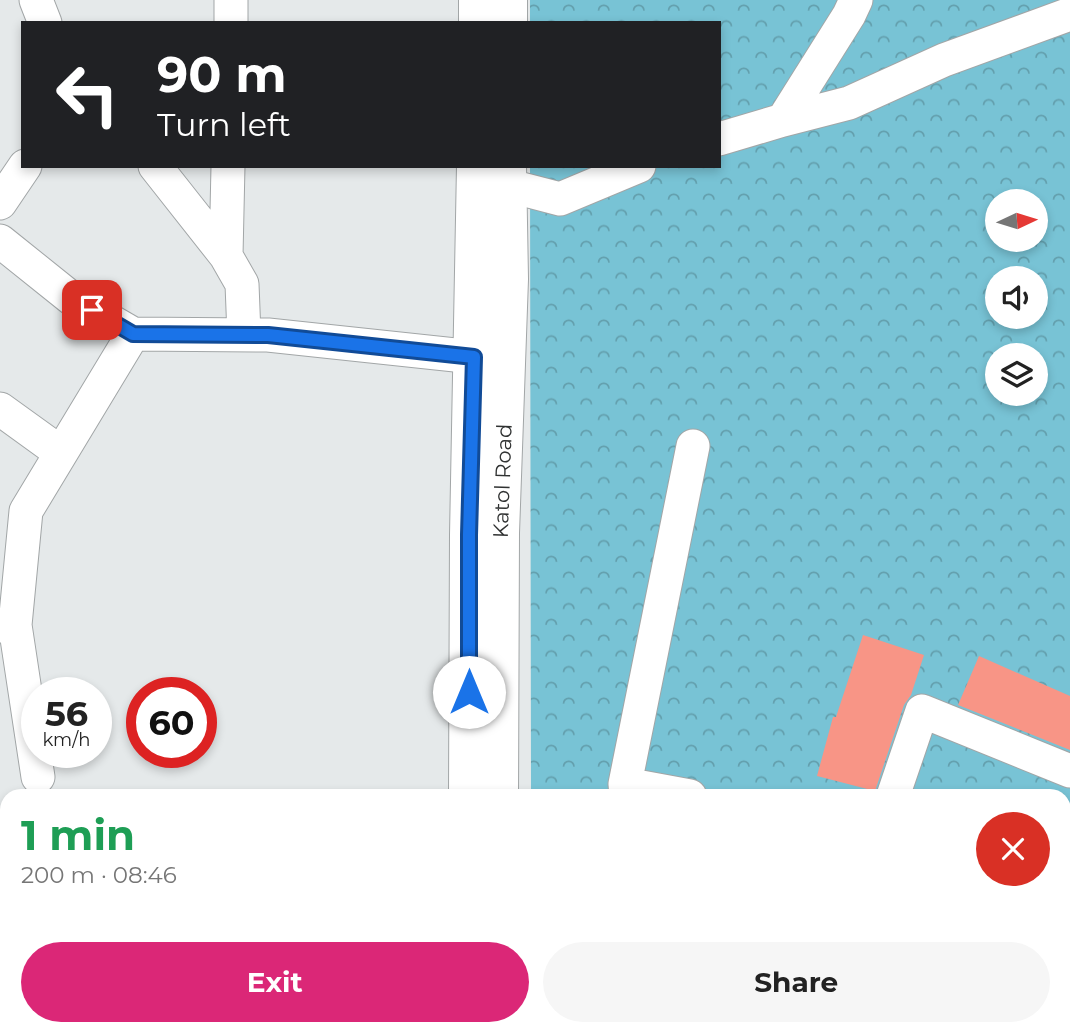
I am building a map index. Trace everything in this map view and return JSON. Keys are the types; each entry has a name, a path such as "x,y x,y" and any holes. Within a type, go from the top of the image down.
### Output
{"main road":[{"path":"478,0 478,21"},
{"path":"508,0 508,21"},
{"name":"Katol Road","path":"468,789 469,535 476,216 496,172"},
{"name":"Katol Road","path":"496,172 509,279 500,533 499,789"}],"street":[{"path":"36,0 44,21"},
{"path":"231,0 231,21"},
{"path":"783,120 856,0"},
{"path":"721,138 849,103 944,60 1070,14"},
{"path":"0,203 24,168"},
{"path":"157,168 226,256 242,284 244,335"},
{"path":"226,256 228,168"},
{"path":"496,172 560,199 634,168"},
{"path":"0,241 71,298 133,334 282,337 474,357"},
{"path":"38,777 8,625 26,511 133,334"},
{"path":"0,409 61,453"},
{"path":"625,789 693,446"},
{"path":"895,789 922,712 1070,771"}],"green space":[{"path":"530,0 1070,0 1070,789 531,789 530,168 721,168 721,21 530,21"}],"building":[{"path":"863,635 924,655 876,789 817,776 833,717 836,717"},
{"path":"979,656 1070,696 1070,750 958,705"}],"route":[{"path":"92,310 133,334 268,335 474,357 469,535 469,692"}]}
